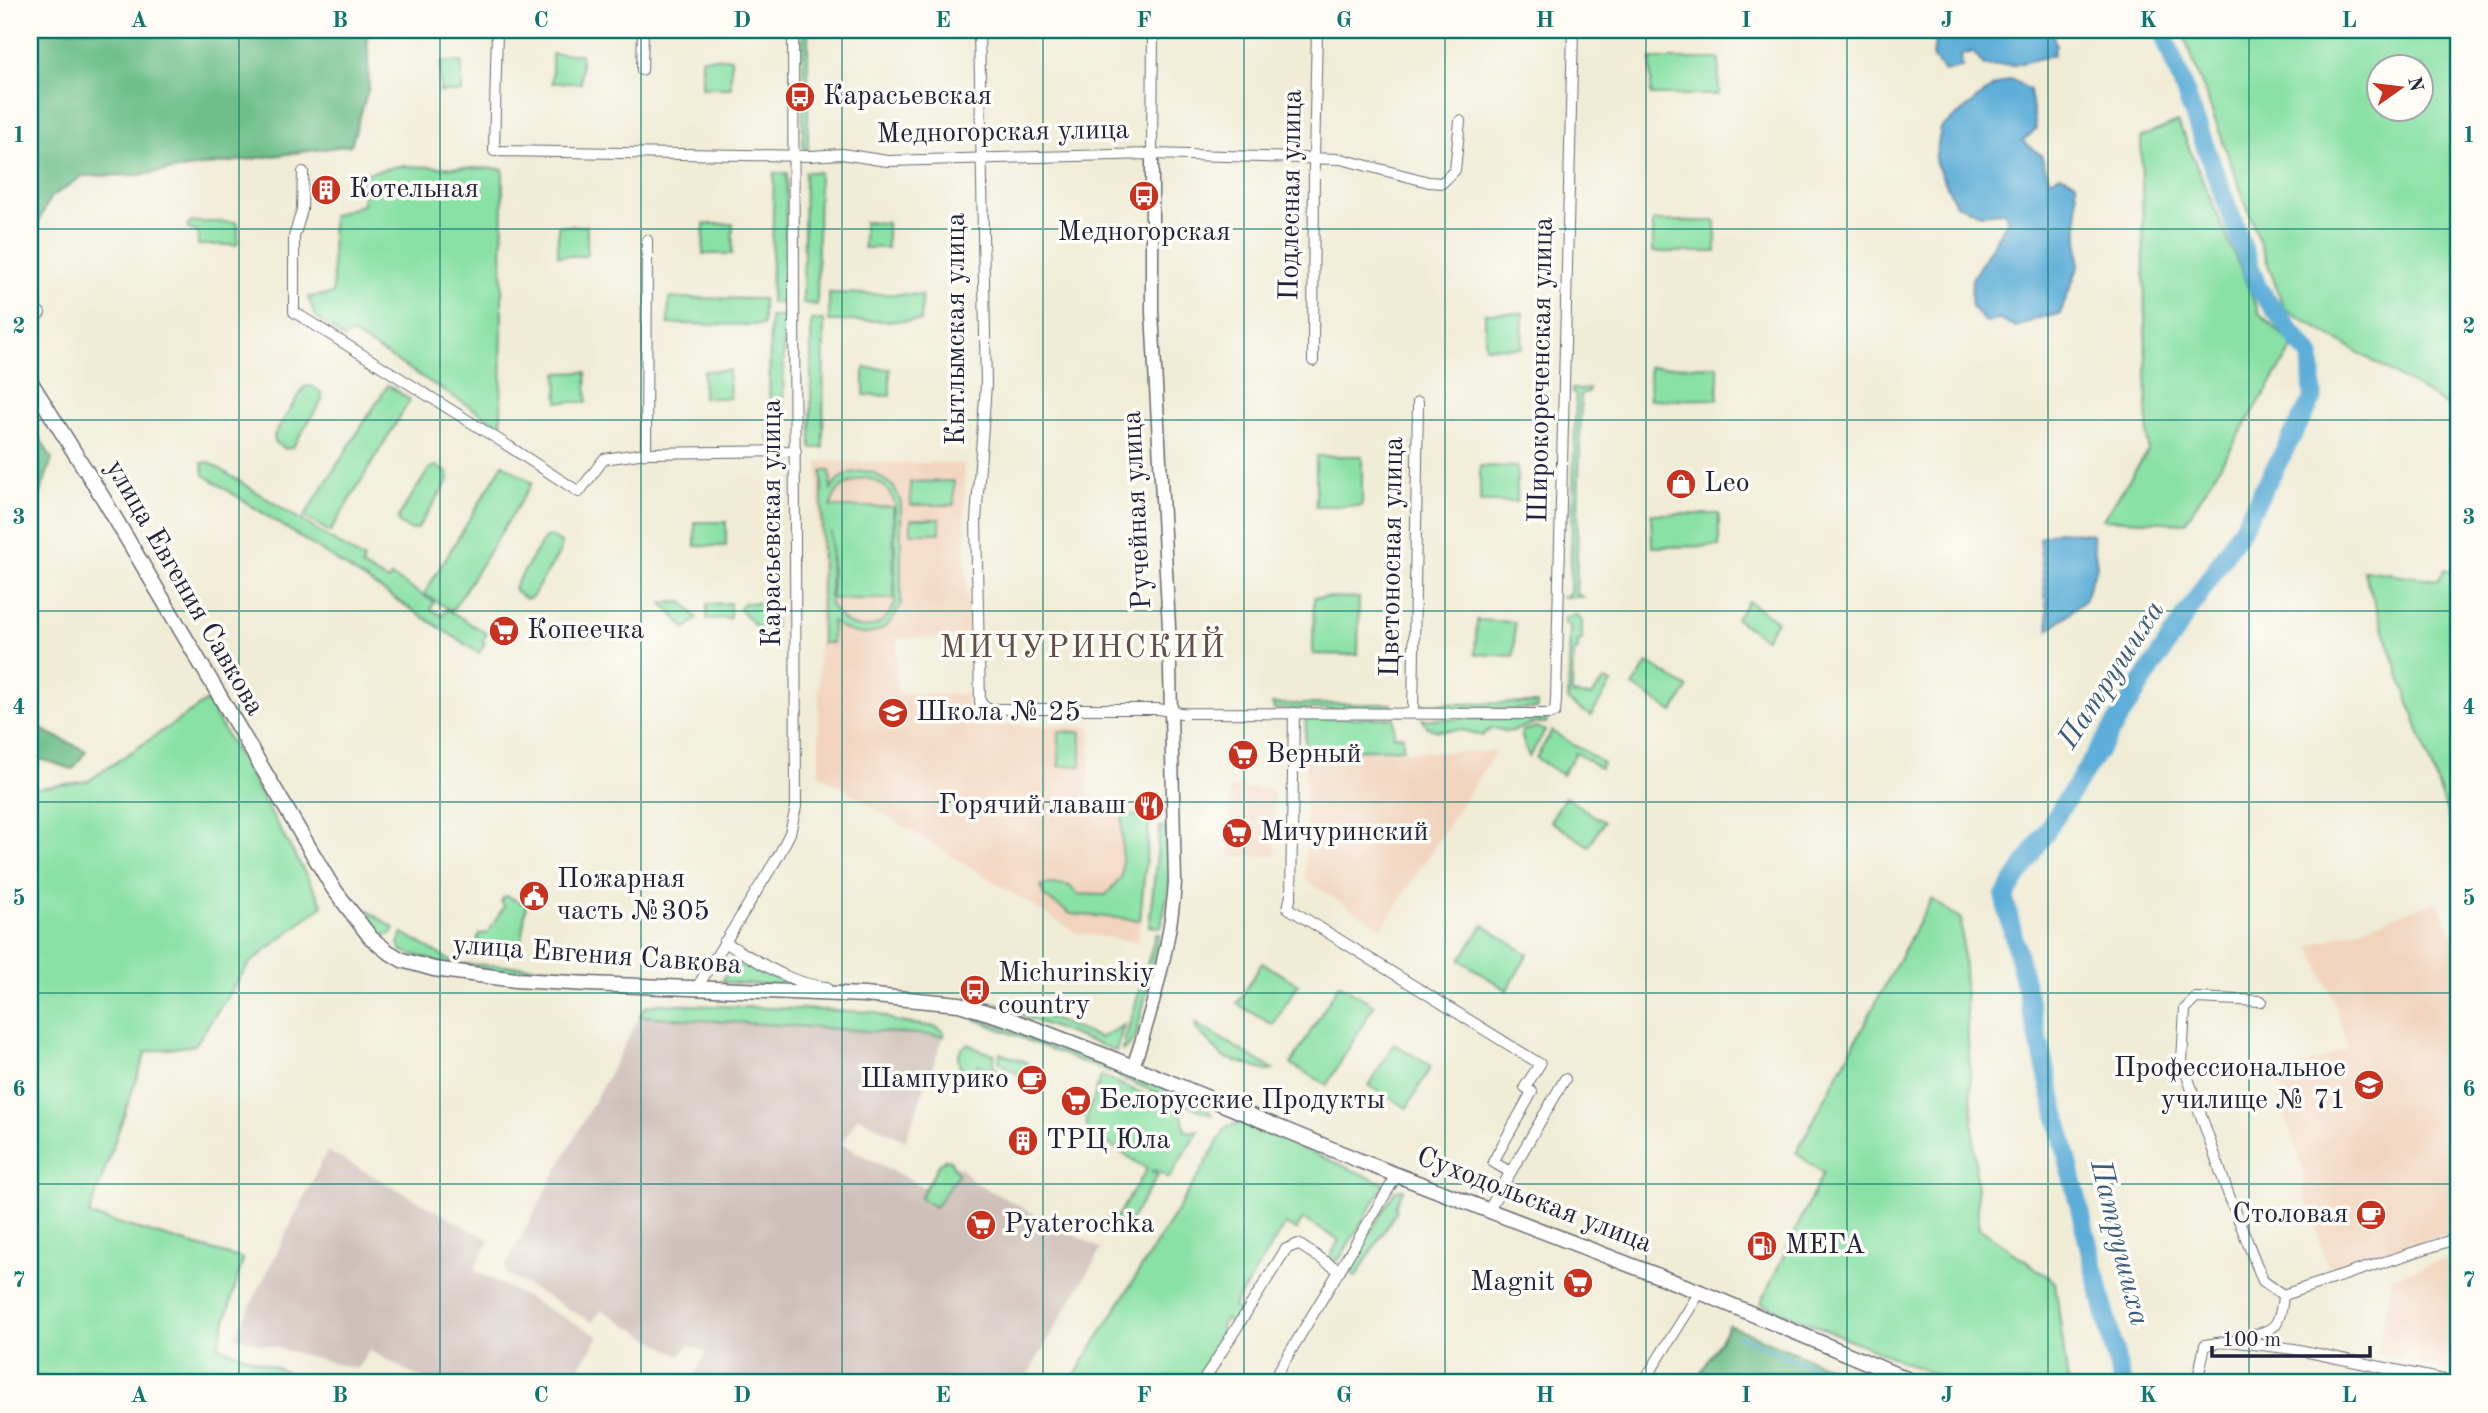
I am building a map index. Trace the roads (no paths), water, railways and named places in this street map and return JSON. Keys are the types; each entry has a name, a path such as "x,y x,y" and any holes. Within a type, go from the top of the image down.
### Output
{"main road":[{"name":"улица Евгения Савкова","path":"30,381 103,498 163,604 333,888 371,938 402,960 434,969 516,980 864,995 946,1002 1012,1020 1133,1068"},
{"name":"Суходольская улица","path":"1133,1068 1488,1211 1700,1292 1916,1383"}],"street":[{"name":"Медногорская улица","path":"497,30 494,151 793,156 842,154 887,161 1152,154 1341,159 1442,183 1455,170 1460,121"},
{"path":"642,70 643,30"},
{"name":"Карасьевская улица","path":"696,989 779,855 790,833 796,807 793,30"},
{"name":"Кытлымская улица","path":"979,30 985,385 976,520 977,617 980,702 987,709"},
{"name":"Ручейная улица","path":"1133,1068 1164,951 1173,904 1172,713 1152,312 1153,30"},
{"name":"Подлесная улица","path":"1313,360 1317,30"},
{"name":"Широкореченская улица","path":"1555,712 1573,30"},
{"path":"303,172 302,209 294,237 294,312 579,492 604,459 646,453 796,451"},
{"path":"646,453 647,240"},
{"path":"30,321 40,313"},
{"name":"Цветоносная улица","path":"1413,713 1418,402"},
{"name":"Цветоносная улица","path":"987,709 1158,709 1172,713 1555,712"},
{"path":"1294,713 1291,895 1288,908 1540,1063 1525,1087 1532,1092 1493,1162 1510,1172"},
{"path":"724,942 810,986 856,990 864,995"},
{"path":"2261,1001 2196,998 2185,1009 2182,1061 2228,1193 2263,1281 2283,1295"},
{"path":"1488,1211 1565,1079"},
{"path":"1275,1377 1397,1175"},
{"path":"2283,1295 2458,1238"},
{"path":"1202,1383 1286,1249 1298,1244 1340,1271"},
{"path":"1643,1383 1700,1292"},
{"path":"2197,1383 2205,1345 2272,1329 2281,1316 2283,1295"},
{"path":"2230,1341 2294,1349 2458,1383"}],"water":[{"path":"1928,30 2051,30 2056,44 2053,55 2014,65 1984,66 1973,52 1961,55 1962,68 1944,71 1933,57 1935,40"},
{"path":"2011,79 2030,90 2036,130 2022,141 2041,155 2050,180 2060,175 2076,182 2079,265 2060,314 2039,318 2017,327 1999,320 1986,322 1971,307 1972,279 2008,220 2004,212 1981,214 1956,205 1935,161 1941,128 1992,87"},
{"path":"2058,531 2092,534 2097,566 2084,601 2049,630 2039,538"}],"waterway":[{"name":"Патрушиха","path":"2122,1383 2004,897 2244,525 2313,398 2311,357 2258,288 2162,30"},
{"path":"1738,1336 1850,1383"}],"place":[{"name":"Карасьевская","path":"800,97"},
{"name":"Котельная","path":"326,190"},
{"name":"Медногорская","path":"1144,196"},
{"name":"Leo","path":"1681,484"},
{"name":"Копеечка","path":"504,631"},
{"name":"Школа № 25","path":"893,713"},
{"name":"Верный","path":"1243,755"},
{"name":"Горячий лаваш","path":"1149,806"},
{"name":"Мичуринский","path":"1237,833"},
{"name":"Пожарная часть №305","path":"534,896"},
{"name":"Michurinskiy country","path":"975,990"},
{"name":"Шампурико","path":"1032,1080"},
{"name":"Профессиональное училище № 71","path":"2369,1085"},
{"name":"Белорусские Продукты","path":"1076,1101"},
{"name":"ТРЦ Юла","path":"1023,1141"},
{"name":"Столовая","path":"2371,1215"},
{"name":"Pyaterochka","path":"981,1225"},
{"name":"МЕГА","path":"1762,1246"},
{"name":"Magnit","path":"1578,1283"}],"district":[{"name":"МИЧУРИНСКИЙ","path":"1083,649"}]}
